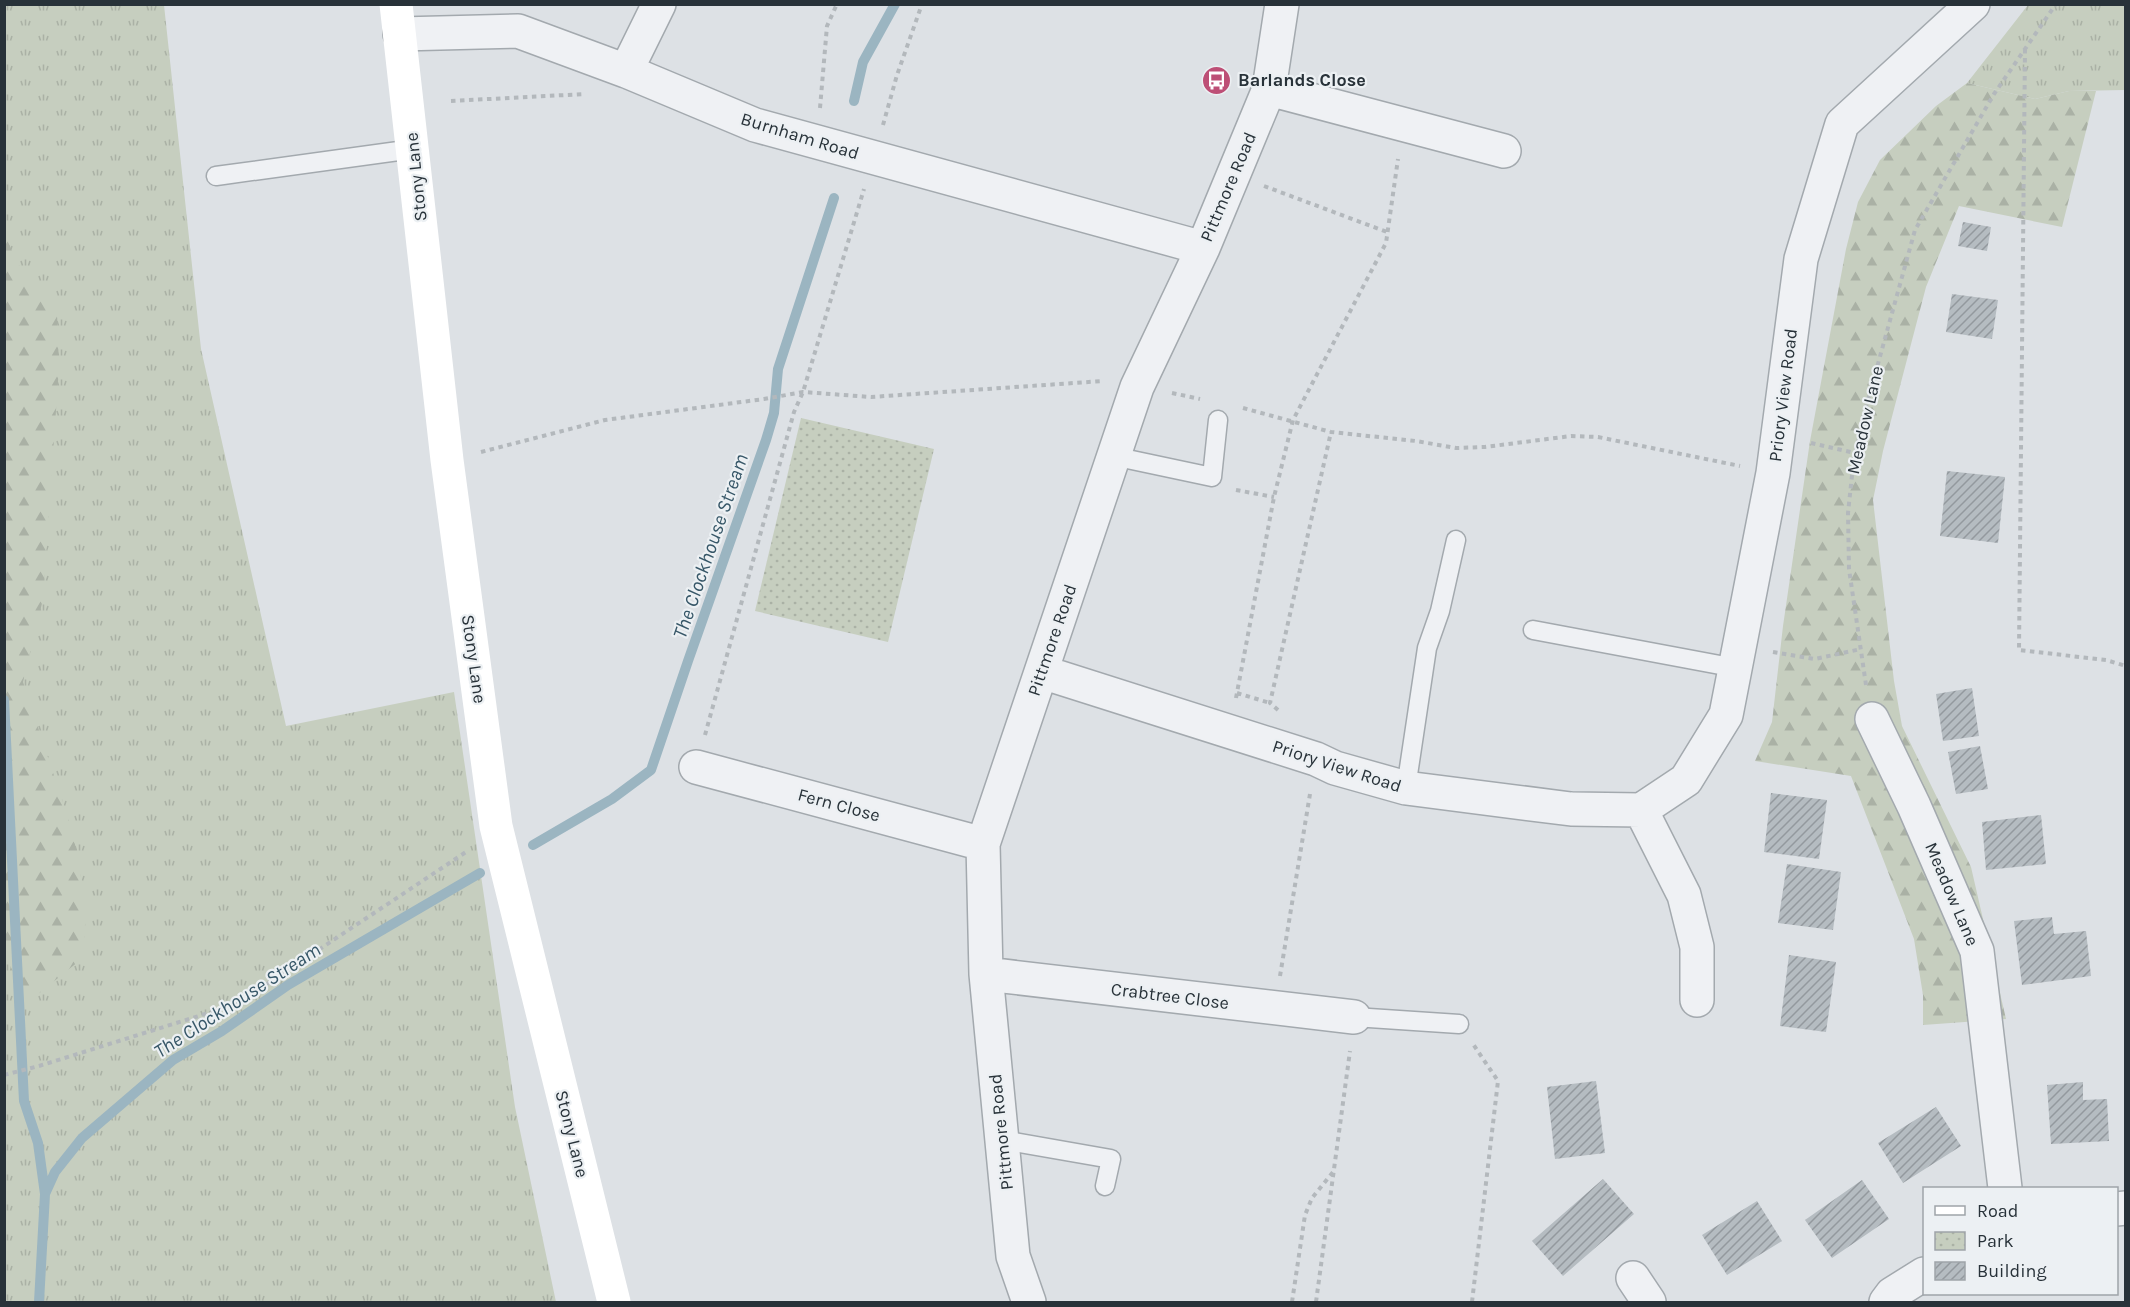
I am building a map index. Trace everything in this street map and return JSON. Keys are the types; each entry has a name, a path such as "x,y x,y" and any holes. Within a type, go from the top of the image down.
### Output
{"main road":[{"name":"Stony Lane","path":"398,19 447,460 496,826 614,1302"}],"street":[{"path":"619,69 659,4"},
{"name":"Pittmore Road","path":"1029,1302 1013,1256 986,974 983,844 1137,387 1203,248 1269,88 1282,4"},
{"name":"Priory View Road","path":"1042,672 1316,759 1335,768 1406,788 1571,809 1641,810 1686,780 1726,715 1773,473 1801,259 1842,124 1973,4"},
{"name":"Burnham Road","path":"398,19 518,31 619,69 755,125 1203,248"},
{"path":"1269,88 1504,151"},
{"name":"Meadow Lane","path":"1872,719 1914,806 1977,951 2005,1187"},
{"name":"Fern Close","path":"696,767 983,844"},
{"path":"1641,810 1684,895 1697,947 1697,1000"},
{"name":"Crabtree Close","path":"986,974 1354,1017"},
{"path":"1886,1302 1892,1294 1923,1275"}],"lane":[{"path":"216,176 413,149"},
{"path":"1113,456 1212,477 1218,420"},
{"path":"1406,788 1426,648 1440,611 1456,540"},
{"path":"1533,630 1738,657"},
{"path":"1354,1017 1459,1024"},
{"path":"1002,1140 1111,1158 1105,1186"}],"path":[{"path":"818,142 824,42 827,26 837,4"},
{"path":"696,767 794,412 803,392 897,75 922,4"},
{"name":"Meadow Lane","path":"1738,657 1815,659 1861,649 1849,569 1848,513 1855,453 1915,230 1994,94 2056,4"},
{"path":"2025,48 2019,650 2106,660 2126,666"},
{"path":"451,101 599,93 619,69"},
{"path":"1229,731 1274,497 1293,420 1386,243 1398,153 1399,123"},
{"path":"1234,175 1387,232"},
{"path":"447,460 605,420 803,392 871,397 1097,380 1211,401"},
{"path":"1242,408 1331,432 1416,441 1456,448 1485,447 1571,436 1598,436 1773,473"},
{"path":"1270,703 1331,432"},
{"path":"1778,435 1855,453"},
{"path":"1212,477 1224,488 1274,497"},
{"path":"1236,693 1270,703 1279,710"},
{"path":"1275,1009 1316,759"},
{"path":"4,1075 237,1004 476,845 496,826"},
{"path":"1316,1302 1354,1017"},
{"path":"1459,1024 1498,1081 1472,1302"},
{"path":"1292,1302 1305,1215 1312,1198 1334,1170"}],"green space":[{"path":"5,5 164,5 201,349 286,726 454,692 515,1107 556,1302 5,1302"},
{"path":"2028,5 2125,5 2125,90 2069,91 2035,99 1967,83"},
{"path":"1967,83 2035,99 2069,91 2096,91 2062,227 1959,206 1926,287 1883,451 1873,500 1894,681 1902,726 1971,867 2006,1019 1923,1025 1923,995 1914,939 1851,776 1755,761 1772,722 1783,626 1810,441 1846,249 1858,202 1880,160 1936,106"},
{"path":"5,229 14,259 57,313 59,367 43,599 23,682 73,833 86,906 84,957 32,999 12,974 4,933"},
{"path":"801,418 934,449 888,642 755,611"}],"building":[{"path":"1963,222 1991,227 1987,251 1958,246"},
{"path":"1952,294 1998,300 1992,339 1946,332"},
{"path":"1947,471 2005,477 1998,543 1940,536"},
{"path":"1972,688 1979,736 1943,741 1936,694"},
{"path":"1980,746 1988,789 1956,794 1948,752"},
{"path":"1771,793 1827,800 1819,859 1764,852"},
{"path":"2041,815 2046,864 1986,870 1982,822"},
{"path":"1787,864 1841,872 1833,930 1778,923"},
{"path":"2052,917 2054,934 2086,931 2091,976 2022,985 2014,921"},
{"path":"1789,955 1836,962 1826,1032 1780,1026"},
{"path":"1596,1081 1605,1153 1555,1159 1547,1087"},
{"path":"2083,1082 2083,1100 2107,1099 2109,1141 2051,1144 2047,1085"},
{"path":"1936,1107 1961,1146 1903,1183 1878,1143"},
{"path":"1603,1179 1634,1214 1563,1276 1532,1241"},
{"path":"1862,1180 1889,1219 1832,1258 1805,1220"},
{"path":"1757,1201 1782,1241 1727,1275 1702,1235"}],"waterway":[{"name":"The Clockhouse Stream","path":"854,101 863,62 895,4"},
{"name":"The Clockhouse Stream","path":"533,845 612,799 651,770 766,440 774,413 778,369 834,198"},
{"path":"4,700 24,1101 38,1143 45,1194"},
{"name":"The Clockhouse Stream","path":"39,1302 45,1194 55,1172 82,1138 173,1060 222,1031 288,985 480,873"}],"place":[{"name":"Barlands Close","path":"1217,80"}]}
